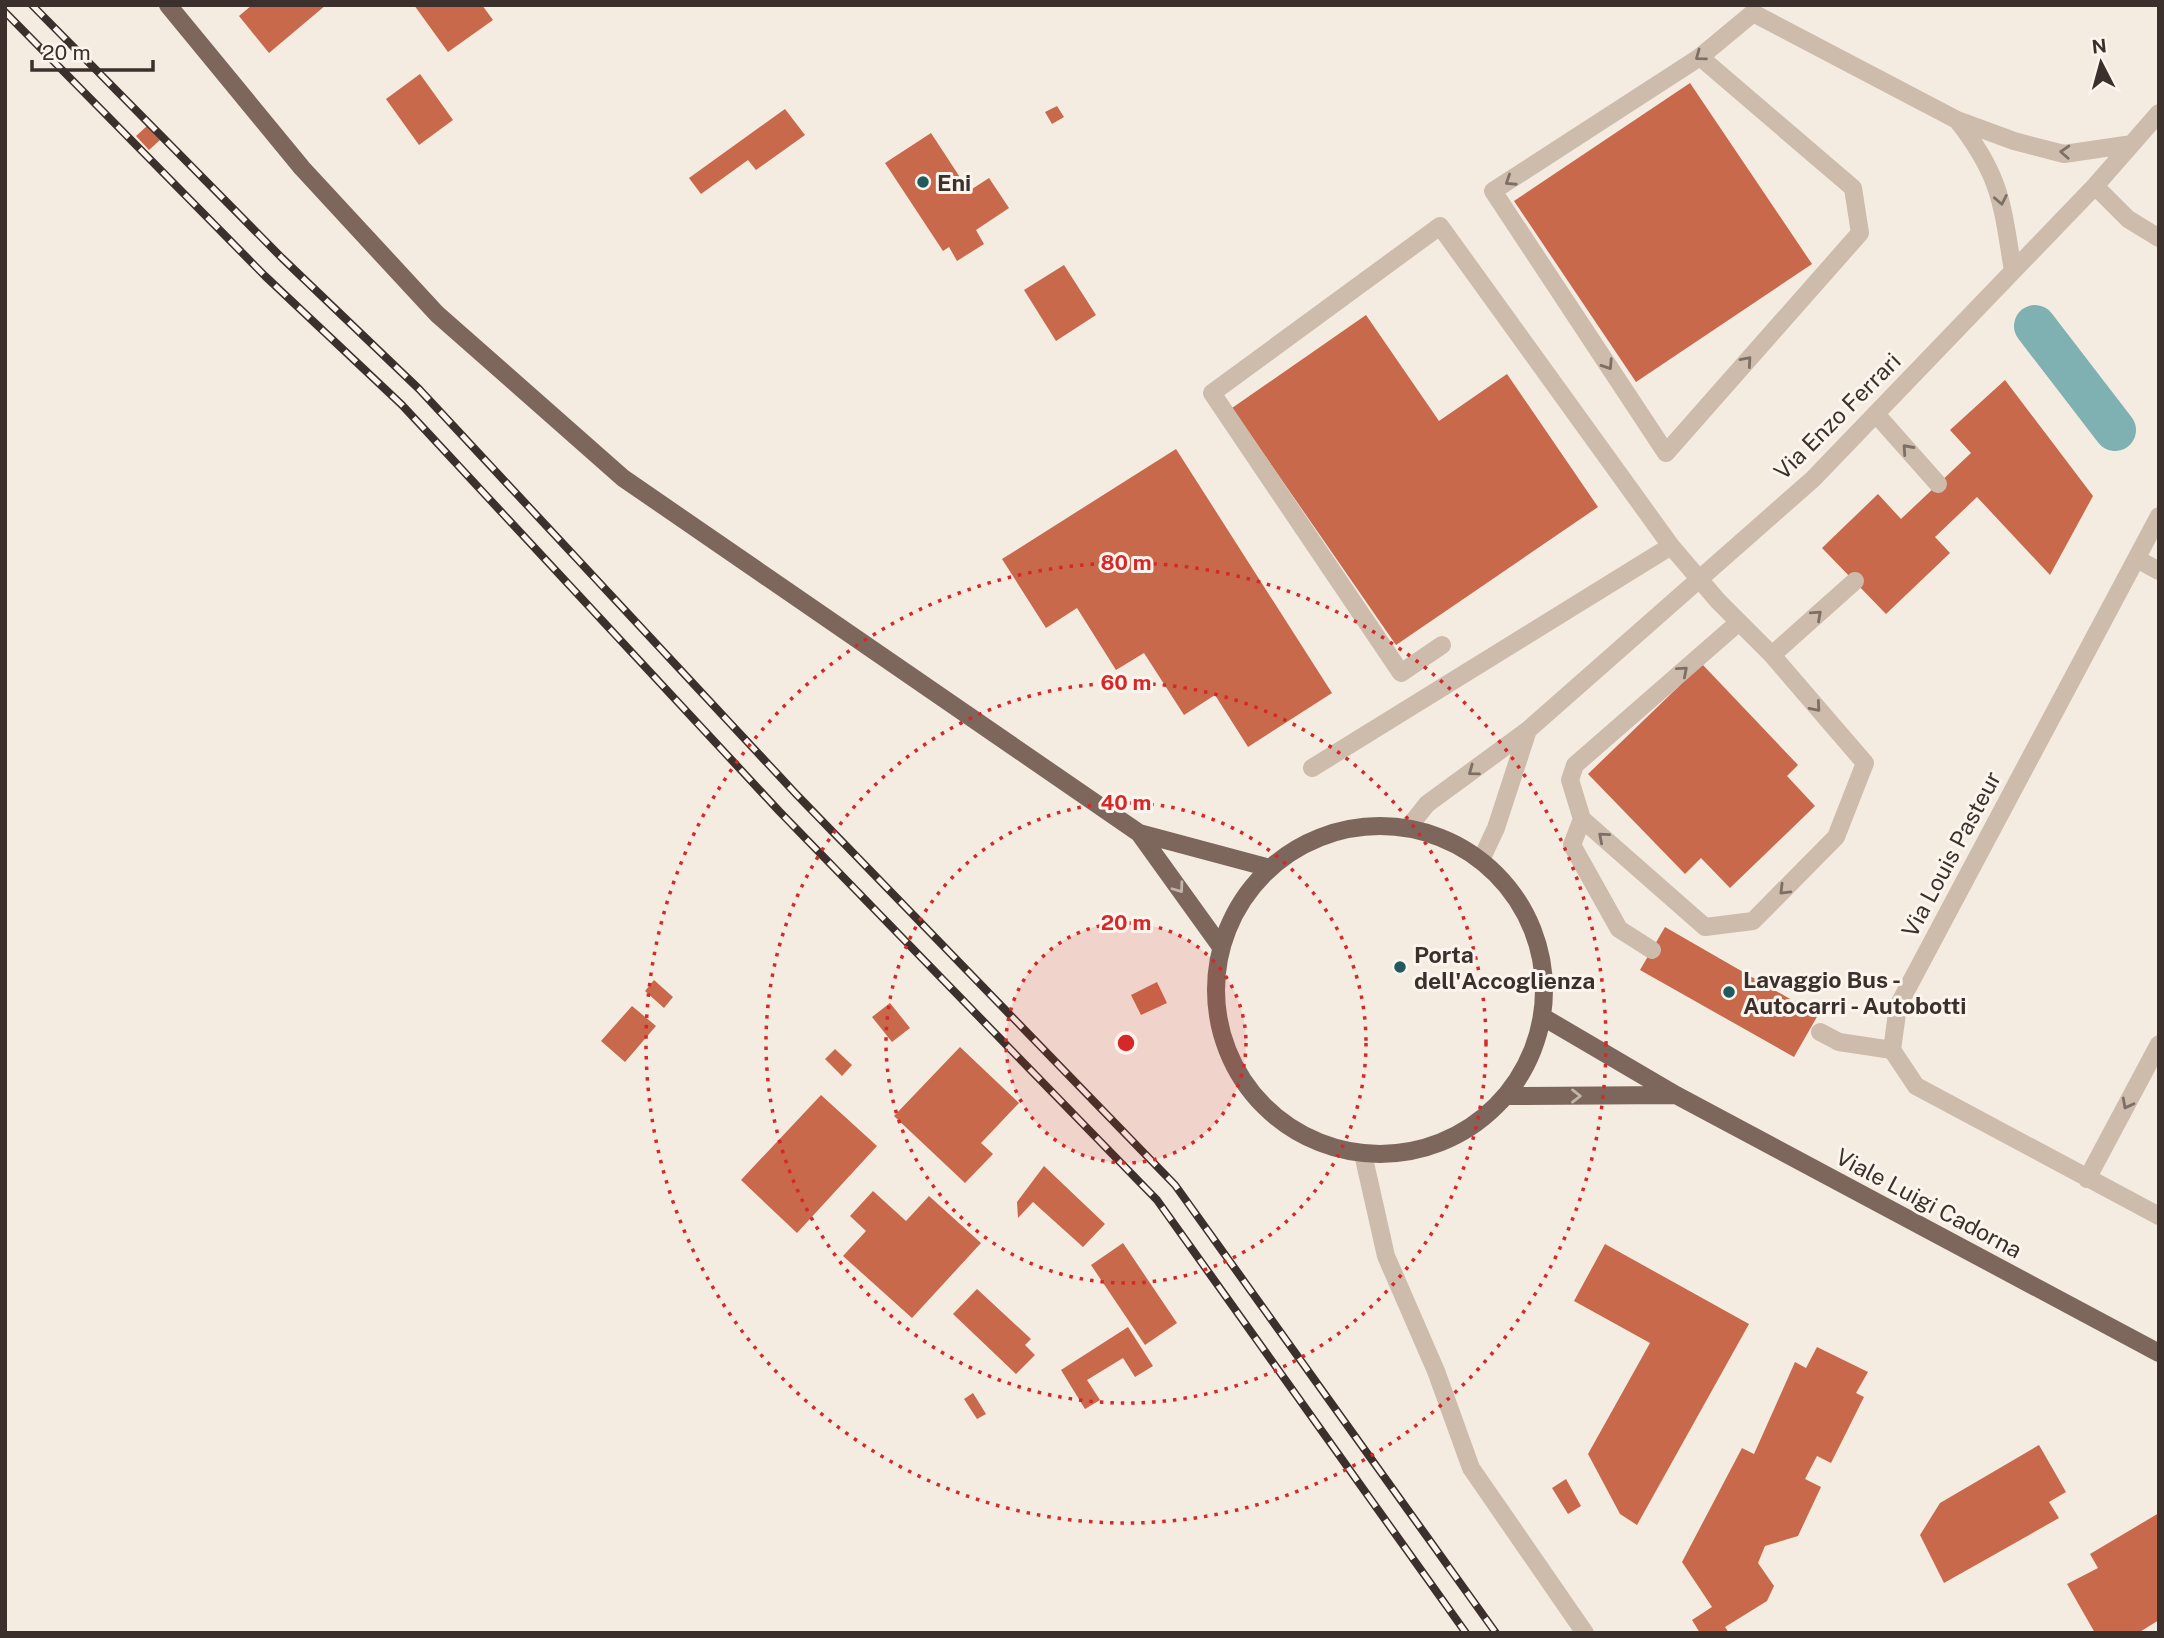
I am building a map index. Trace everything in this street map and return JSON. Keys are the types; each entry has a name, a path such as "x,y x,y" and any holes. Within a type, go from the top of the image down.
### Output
{"main road":[{"path":"168,5 303,168 437,314 623,478 1139,833 1270,868"},
{"path":"1359,828 1408,828 1446,840 1481,860 1512,892 1534,930 1544,973 1543,1017 1530,1059 1507,1096 1467,1131 1417,1151 1363,1154 1308,1139 1262,1106 1229,1058 1215,1003 1221,947 1240,904 1270,868 1312,841 1359,828"},
{"path":"1139,833 1221,947"},
{"name":"Viale Luigi Cadorna","path":"1543,1017 1676,1095 2159,1353"},
{"name":"Viale Luigi Cadorna","path":"1507,1096 1676,1095"}],"street":[{"path":"1700,57 1853,188 1860,233 1666,453 1493,191 1700,57 1753,13 1957,120 2014,141 2064,154 2132,144"},
{"name":"Via Enzo Ferrari","path":"1408,828 1427,804 1528,730 1813,479 2095,186 2159,113"},
{"path":"1957,120 1982,151 2001,192 2013,271"},
{"path":"2095,186 2128,219 2159,238"},
{"path":"1442,645 1401,673 1212,393 1440,226 1671,546 1772,656 1865,763 1836,837 1753,921 1705,927 1582,819 1570,780 1575,765 1739,622"},
{"path":"1876,414 1938,484"},
{"name":"Via Louis Pasteur","path":"1892,1050 1898,1006 2159,516"},
{"path":"1312,768 1671,546"},
{"path":"2137,559 2159,571"},
{"path":"1772,656 1855,581"},
{"path":"1481,860 1496,828 1528,730"},
{"path":"1582,819 1572,845 1619,929 1651,950"},
{"path":"1820,1032 1839,1042 1892,1050 1916,1086 2087,1180 2159,1216"},
{"path":"2087,1180 2159,1044"},
{"path":"1363,1154 1386,1256 1436,1371 1471,1468 1586,1633"}],"building":[{"path":"252,5 326,5 269,53 239,16"},
{"path":"414,5 482,5 493,20 448,52"},
{"path":"420,74 453,120 419,145 386,99"},
{"path":"1690,83 1812,264 1636,382 1514,201"},
{"path":"1057,106 1064,117 1052,124 1045,112"},
{"path":"785,109 805,135 756,170 748,160 701,194 689,178"},
{"path":"147,126 160,140 149,150 136,136"},
{"path":"931,133 969,191 989,178 1009,208 976,230 984,244 957,261 949,247 943,251 885,163"},
{"path":"1064,265 1096,315 1056,341 1024,290"},
{"path":"1366,315 1439,421 1507,374 1598,507 1396,645 1232,408"},
{"path":"2005,380 2093,496 2050,575 1977,497 1935,537 1950,553 1886,614 1822,548 1878,494 1901,519 1971,453 1950,430"},
{"path":"1176,449 1332,693 1248,747 1215,695 1184,715 1144,653 1116,670 1077,608 1046,628 1002,559"},
{"path":"1702,664 1798,765 1787,776 1815,806 1730,888 1701,858 1685,874 1588,774"},
{"name":"Lavaggio Bus - Autocarri - Autobotti","path":"1665,927 1818,1015 1794,1057 1640,970"},
{"path":"654,980 673,997 664,1008 645,991"},
{"path":"1157,982 1167,1003 1141,1015 1131,995"},
{"path":"890,1003 910,1028 892,1042 872,1017"},
{"path":"632,1006 656,1026 625,1062 601,1041"},
{"path":"960,1047 1019,1103 981,1143 993,1154 965,1183 894,1116"},
{"path":"835,1049 852,1065 842,1076 825,1059"},
{"path":"821,1095 877,1146 797,1233 741,1180"},
{"path":"1044,1166 1105,1224 1083,1247 1033,1202 1018,1218 1017,1202"},
{"path":"873,1191 906,1221 929,1196 981,1243 912,1318 843,1256 866,1231 850,1216"},
{"path":"1123,1243 1177,1323 1145,1345 1091,1265"},
{"path":"1605,1244 1749,1324 1637,1525 1620,1514 1588,1454 1650,1343 1574,1301"},
{"path":"977,1289 1031,1339 1025,1345 1035,1355 1016,1374 953,1314"},
{"path":"1128,1327 1153,1366 1135,1377 1123,1358 1087,1380 1100,1400 1085,1409 1061,1370"},
{"path":"1817,1347 1868,1372 1856,1393 1864,1397 1831,1463 1817,1456 1805,1479 1821,1487 1798,1536 1765,1546 1758,1563 1774,1586 1767,1601 1725,1627 1729,1633 1700,1633 1692,1620 1712,1607 1682,1562 1742,1448 1754,1454 1795,1362 1806,1368"},
{"path":"973,1393 986,1414 977,1419 964,1399"},
{"path":"2039,1445 2066,1492 2049,1502 2059,1518 1944,1583 1920,1535 1940,1503"},
{"path":"1566,1479 1581,1506 1568,1514 1552,1488"},
{"path":"2159,1513 2159,1620 2138,1633 2095,1633 2067,1584 2098,1568 2090,1554"}],"waterway":[{"path":"2035,326 2115,430"}],"railway":[{"path":"32,5 282,258 419,389 796,794 1175,1185 1496,1633"},
{"path":"5,12 265,276 402,405 779,811 1157,1200 1466,1633"}],"place":[{"name":"Eni","path":"923,182"},
{"name":"Porta dell'Accoglienza","path":"1400,967"},
{"name":"Lavaggio Bus - Autocarri - Autobotti","path":"1729,992"}]}
